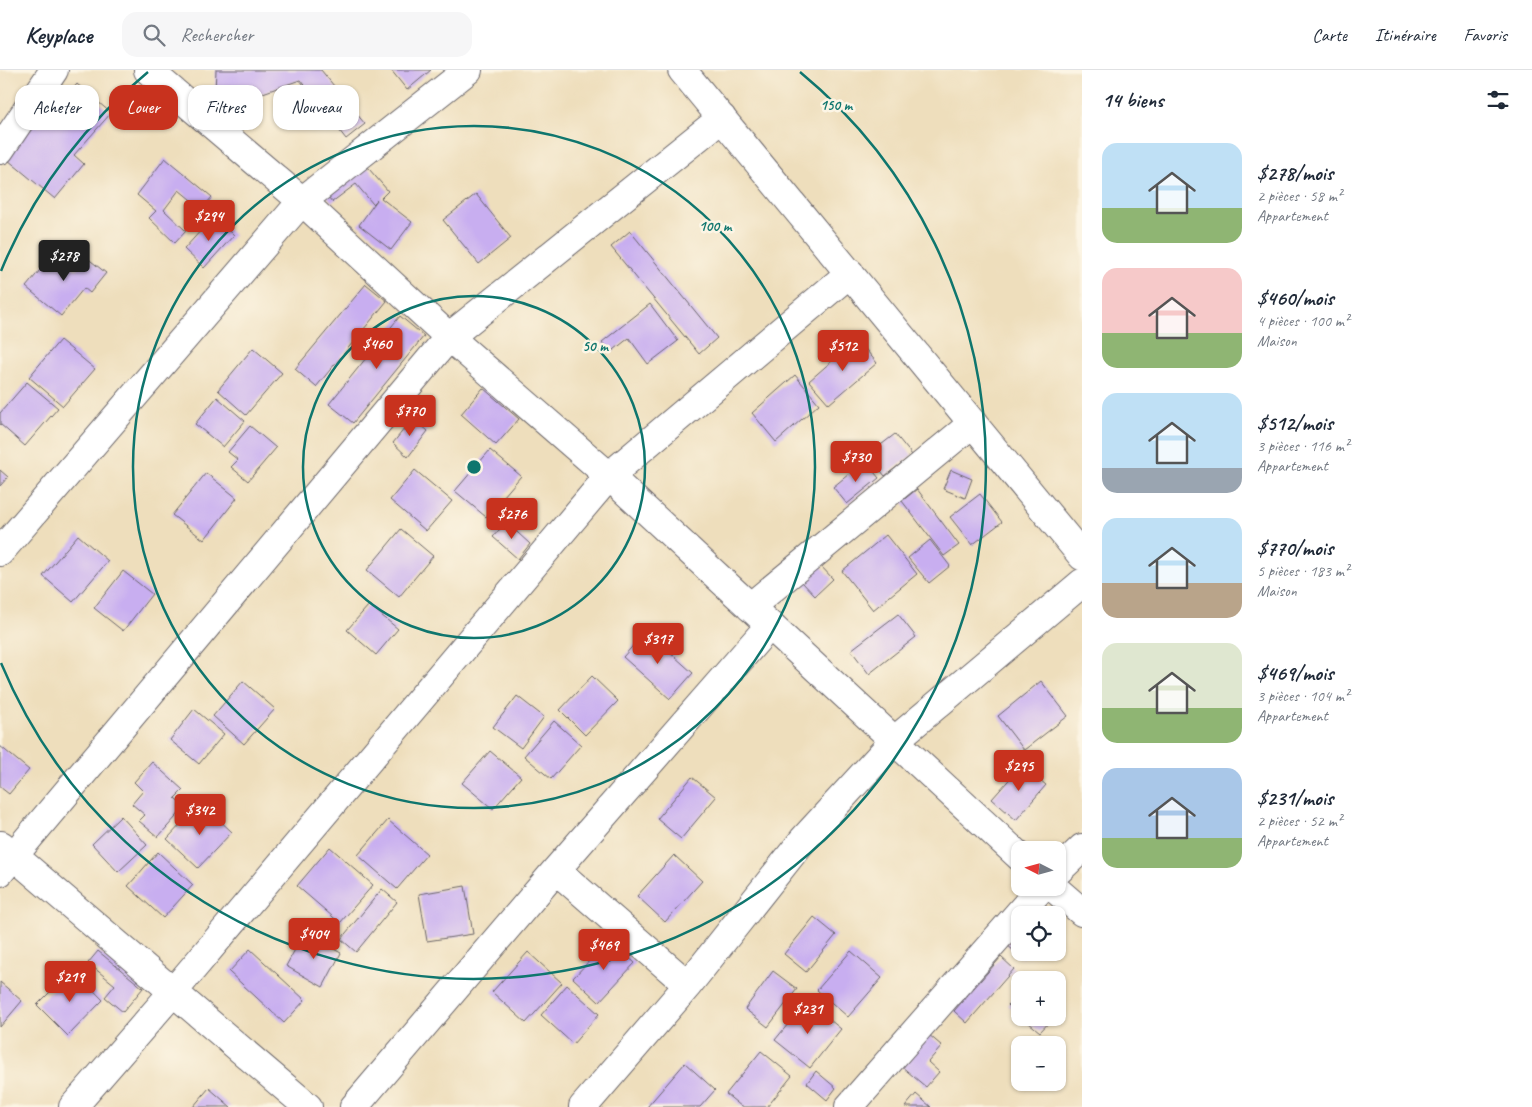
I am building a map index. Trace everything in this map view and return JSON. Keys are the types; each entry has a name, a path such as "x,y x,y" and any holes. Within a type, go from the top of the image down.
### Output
{"street":[{"path":"0,150 54,70"},
{"path":"148,70 302,202 449,337 609,476 1011,849"},
{"path":"0,552 302,202 468,70"},
{"path":"682,70 1082,556"},
{"path":"308,1107 173,992 4,857 449,337 722,118"},
{"path":"73,1107 173,992 609,476 850,273"},
{"path":"750,607 973,423"},
{"path":"583,1107 688,985 803,840 894,741 1082,583"},
{"path":"354,1107 556,870 770,625"},
{"path":"1066,863 1082,848"},
{"path":"556,870 688,985"},
{"path":"849,1107 1034,896"},
{"path":"1063,896 1082,912"}],"building":[{"path":"216,70 321,70 333,85 304,85 300,80 286,85 273,85 273,89 263,93 263,85 215,85"},
{"path":"391,70 431,70 407,90"},
{"path":"99,103 109,111 109,115 99,127"},
{"path":"359,117 365,124 359,129"},
{"path":"23,130 96,130 74,155 84,164 55,199 2,155"},
{"path":"339,130 357,130 346,139"},
{"path":"165,158 212,197 202,209 179,190 164,210 186,231 175,243 149,218 156,211 137,195"},
{"path":"363,162 388,191 381,198 412,222 391,250 359,225 377,200 373,204 356,184 332,202 325,193"},
{"path":"476,194 511,238 479,264 443,220"},
{"path":"214,216 234,235 204,268 184,249"},
{"path":"630,231 717,338 699,354 611,247"},
{"path":"55,252 76,269 86,257 106,273 90,293 84,288 61,316 26,287"},
{"path":"366,284 387,301 316,387 295,369"},
{"path":"650,304 678,341 648,364 629,338 610,353 602,342"},
{"path":"400,316 424,336 353,423 329,404"},
{"path":"857,339 877,363 829,404 809,381"},
{"path":"60,340 95,369 63,406 29,377"},
{"path":"253,348 282,373 246,415 218,390"},
{"path":"795,375 819,404 776,442 752,413"},
{"path":"27,382 58,408 25,446 0,424 0,413"},
{"path":"483,388 519,419 496,445 461,414"},
{"path":"217,397 245,421 223,447 195,424"},
{"path":"413,418 428,431 408,457 393,443"},
{"path":"250,426 276,448 248,481 231,467 238,460 228,452"},
{"path":"895,434 912,455 885,476 868,455"},
{"path":"490,450 521,476 486,517 455,491"},
{"path":"865,461 879,478 847,504 833,487"},
{"path":"0,470 8,477 0,486"},
{"path":"415,470 452,501 426,531 390,500"},
{"path":"951,470 972,479 965,498 943,489"},
{"path":"206,473 237,498 204,540 172,515"},
{"path":"917,489 959,545 944,556 902,501"},
{"path":"980,494 1002,522 972,545 950,517"},
{"path":"506,522 530,544 518,559 493,537"},
{"path":"401,529 433,556 399,597 367,570"},
{"path":"78,535 108,561 73,602 43,576"},
{"path":"886,535 917,574 873,610 842,571"},
{"path":"930,540 950,566 929,583 908,558"},
{"path":"820,565 833,579 815,596 802,582"},
{"path":"123,571 152,594 123,631 94,608"},
{"path":"369,605 398,629 376,655 347,630"},
{"path":"898,614 916,637 869,674 851,650"},
{"path":"646,631 693,673 670,699 623,657"},
{"path":"592,676 618,701 585,735 560,710"},
{"path":"243,681 275,709 244,744 213,716"},
{"path":"1041,681 1068,716 1024,750 998,716"},
{"path":"517,696 544,717 521,748 493,727"},
{"path":"194,709 224,734 199,764 170,740"},
{"path":"554,721 581,745 551,779 524,756"},
{"path":"0,746 29,770 9,794 0,787"},
{"path":"490,751 521,777 493,809 462,783"},
{"path":"152,762 183,790 175,798 185,807 158,837 139,821 145,815 132,804 143,791 134,782"},
{"path":"1022,765 1046,785 1016,820 992,799"},
{"path":"692,777 716,797 681,839 657,819"},
{"path":"201,803 232,832 198,868 167,839"},
{"path":"121,816 147,845 118,872 92,844"},
{"path":"388,820 427,854 397,889 358,855"},
{"path":"330,847 373,885 340,923 297,886"},
{"path":"158,852 193,885 163,918 128,886"},
{"path":"674,855 702,881 665,922 637,896"},
{"path":"465,886 473,934 427,941 419,894"},
{"path":"382,889 397,902 356,952 341,939"},
{"path":"814,917 836,935 806,972 784,954"},
{"path":"304,933 341,953 323,987 286,966"},
{"path":"1011,939 1011,948 1006,944"},
{"path":"609,940 635,963 599,1002 573,978"},
{"path":"250,949 305,1000 284,1023 229,972"},
{"path":"98,951 143,988 123,1012 105,997 115,985 88,963"},
{"path":"851,951 882,978 848,1017 817,990"},
{"path":"528,952 562,983 526,1023 492,992"},
{"path":"1001,957 1014,969 967,1023 954,1011"},
{"path":"73,969 103,1000 68,1036 37,1005"},
{"path":"773,971 797,989 768,1027 745,1009"},
{"path":"0,982 22,1001 0,1027"},
{"path":"567,985 599,1014 573,1044 541,1015"},
{"path":"807,1001 841,1029 810,1068 775,1040"},
{"path":"1033,1026 1046,1026 1040,1032"},
{"path":"928,1034 942,1046 928,1062 939,1072 926,1087 901,1066"},
{"path":"761,1051 792,1076 767,1107 742,1107 726,1094"},
{"path":"685,1063 715,1090 700,1107 647,1107"},
{"path":"816,1071 836,1088 827,1100 807,1083"},
{"path":"209,1088 231,1107 193,1107"},
{"path":"916,1094 931,1107 905,1107"}]}
